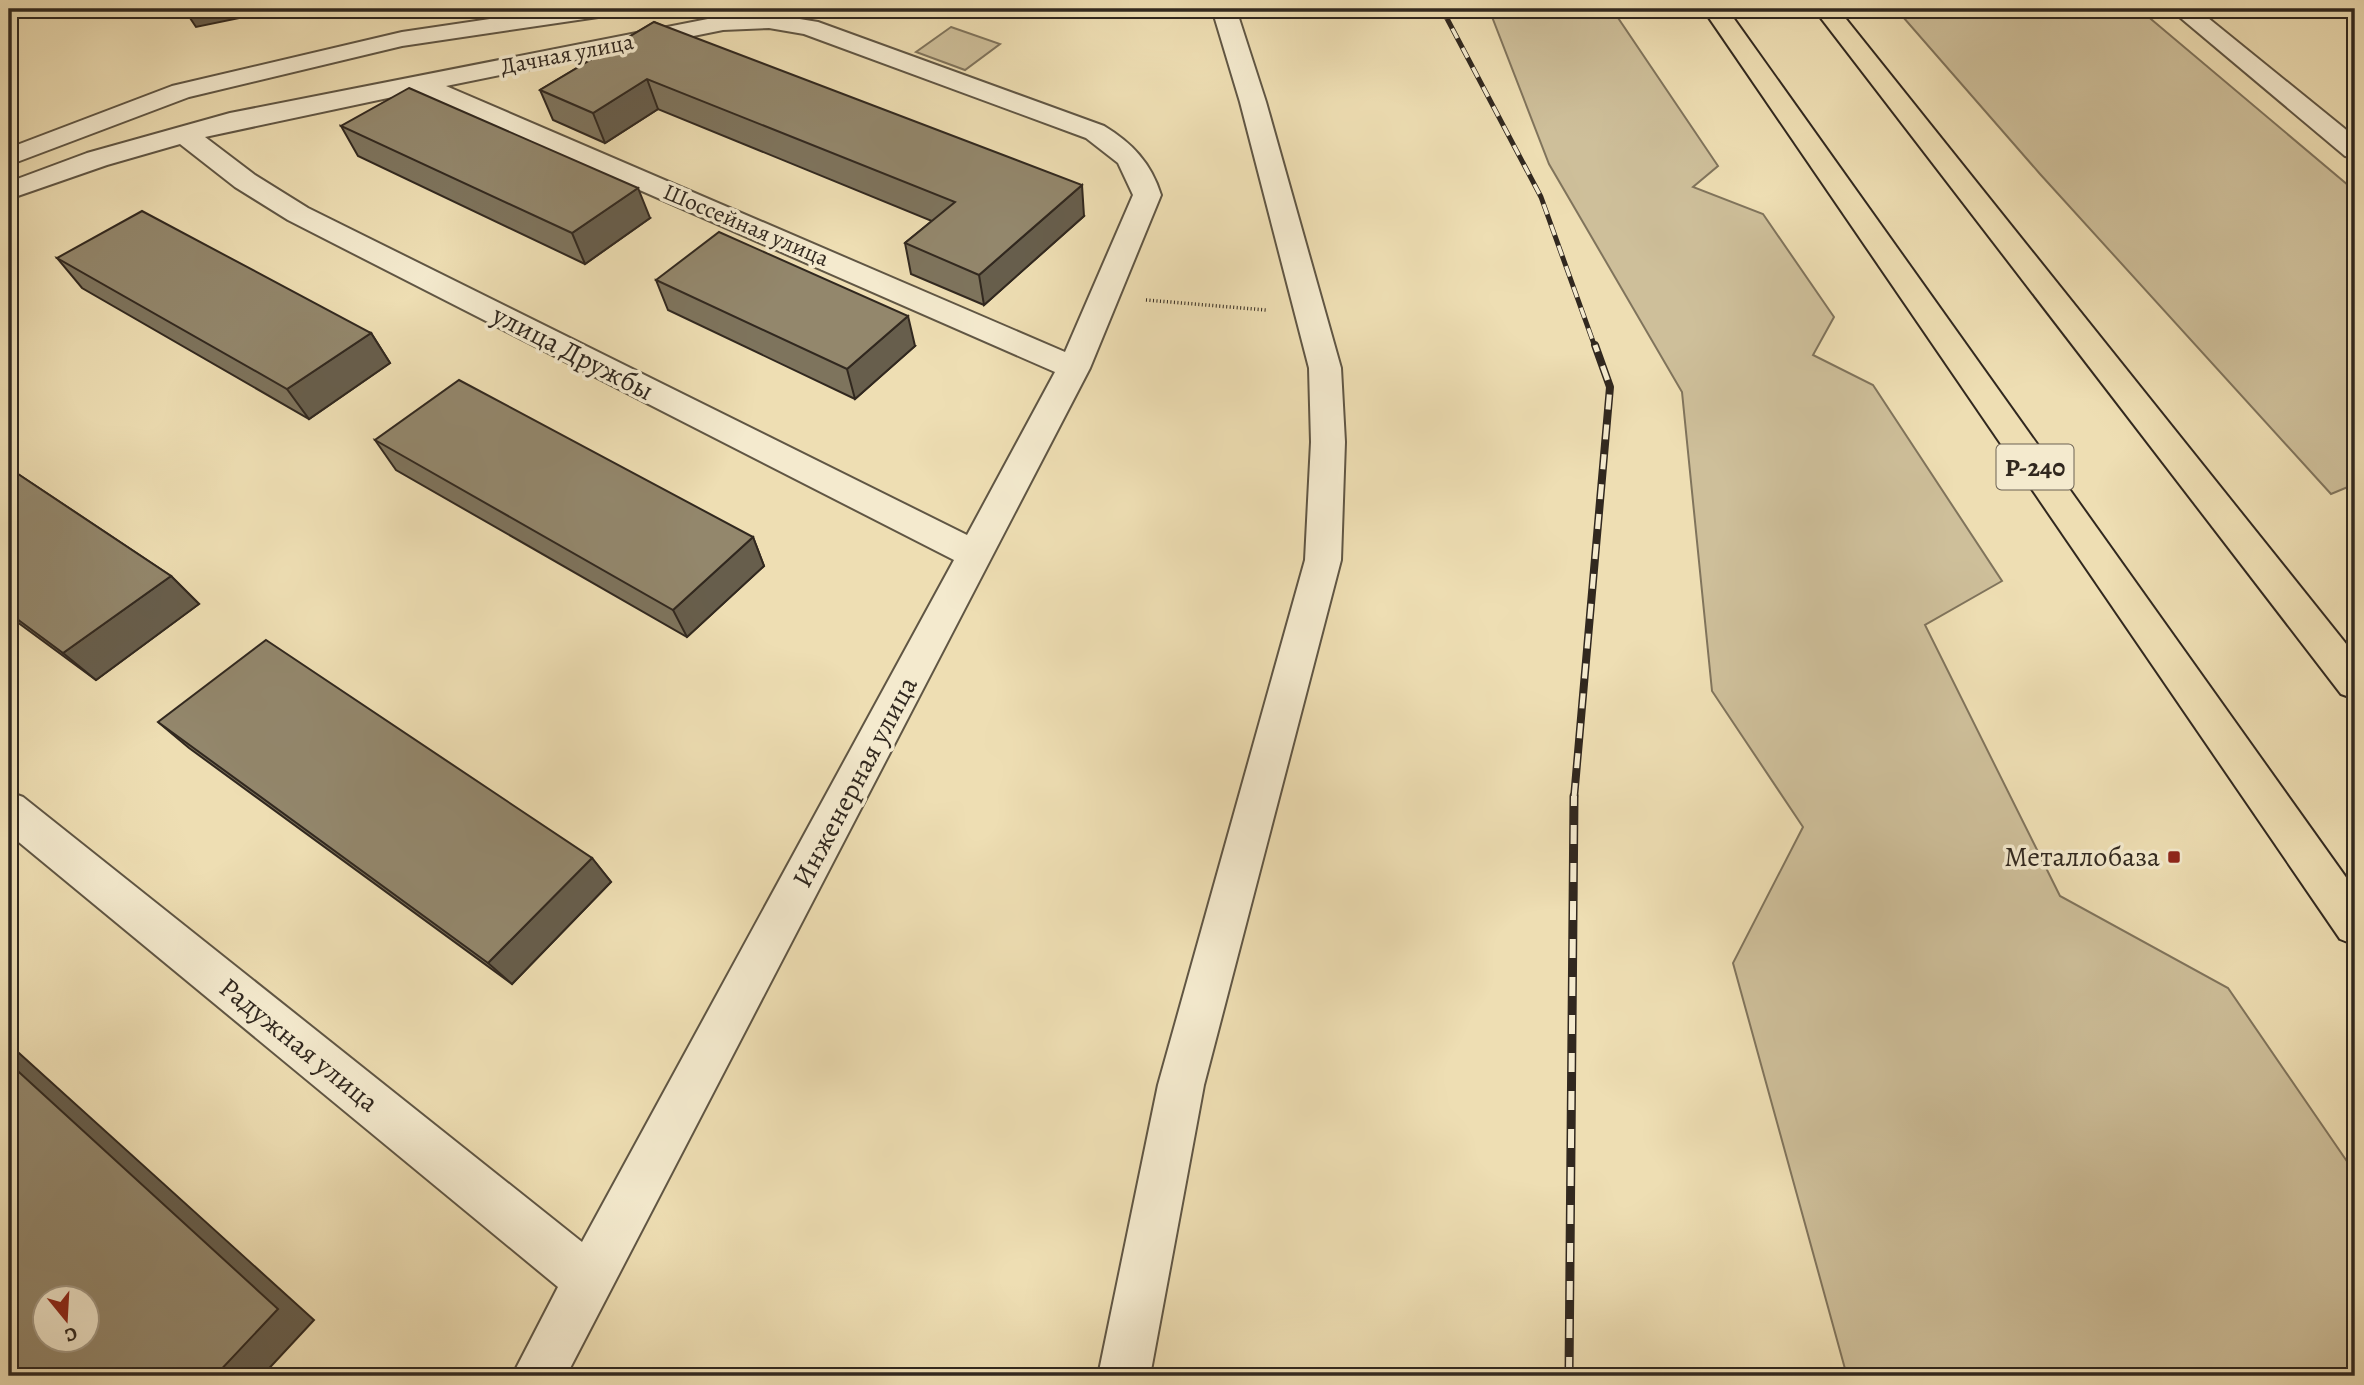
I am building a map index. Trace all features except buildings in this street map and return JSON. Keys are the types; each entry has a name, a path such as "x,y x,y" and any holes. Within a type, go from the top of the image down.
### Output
{"highway":[{"name":"Р-240","path":"1715,9 2355,925"},
{"path":"1826,9 2355,683"}],"street":[{"path":"9,157 181,91 402,40 605,9"},
{"path":"1124,1376 1181,1086 1324,560 1328,442 1325,368 1254,102 1224,9"},
{"path":"2182,9 2355,150"},
{"name":"Дачная улица","path":"9,191 97,159 183,133 723,23 791,24 809,27 1094,132 1119,147 1134,161 1143,178"},
{"name":"Шоссейная улица","path":"418,83 1074,368"},
{"name":"улица Дружбы","path":"183,133 246,181 298,214 975,555"},
{"name":"Инженерная улица","path":"538,1376 1074,368 1147,195 1143,178"},
{"name":"Радужная улица","path":"9,810 590,1281"}],"path":[{"path":"1105,296 1244,309 1309,310"}],"shaded area":[{"path":"1489,9 1612,9 1718,166 1693,187 1763,214 1834,317 1813,355 1873,385 2002,581 1925,625 2060,896 2228,988 2355,1173 2355,1376 1847,1376 1733,963 1803,827 1712,691 1682,392 1549,164"},
{"path":"1896,9 2139,9 2355,191 2355,484 2331,494 2040,174"},
{"path":"951,27 1000,44 965,70 916,52"}],"railway":[{"path":"1442,9 1541,197 1595,347"},
{"path":"1574,798 1610,387 1595,345"},
{"path":"1569,1376 1574,796"}],"place":[{"name":"Металлобаза","path":"2174,857"}]}
